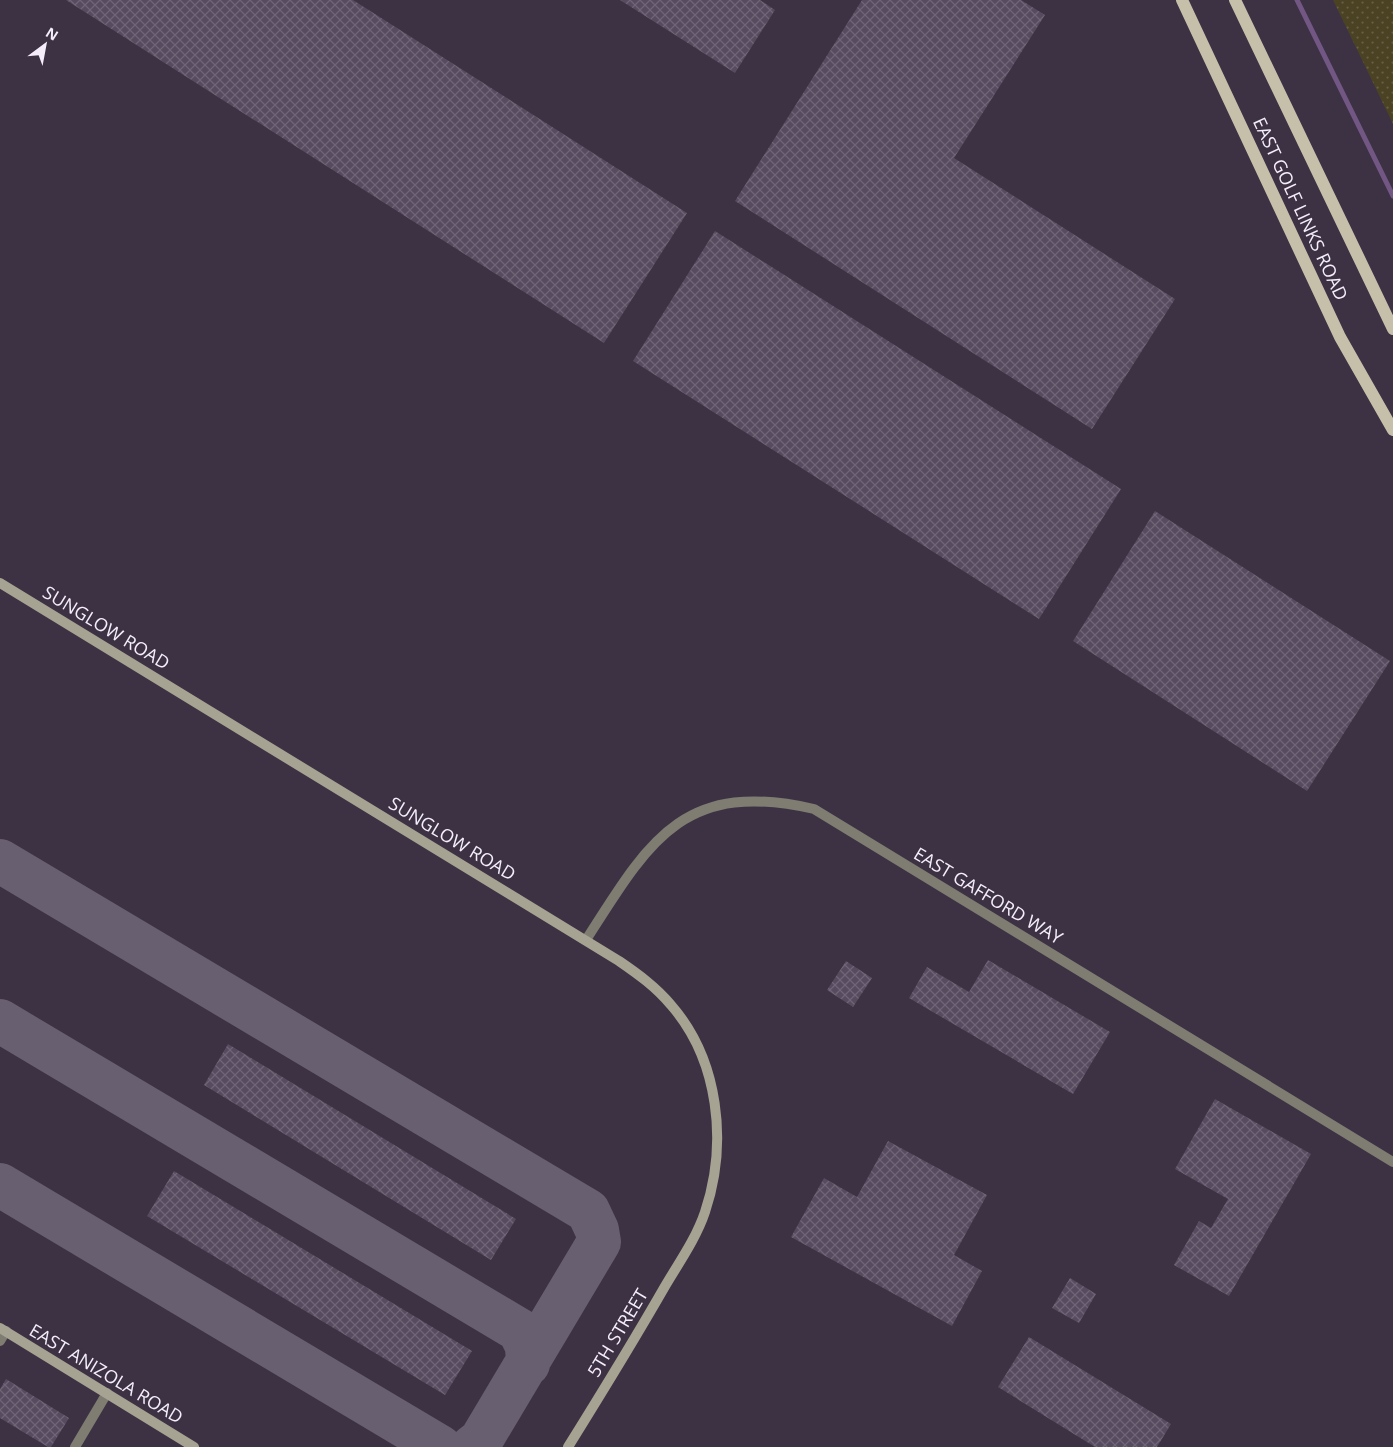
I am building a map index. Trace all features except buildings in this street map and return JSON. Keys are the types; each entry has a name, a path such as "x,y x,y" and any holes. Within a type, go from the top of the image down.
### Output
{"main road":[{"name":"EAST GOLF LINKS ROAD","path":"1182,0 1340,336 1393,430"},
{"name":"EAST GOLF LINKS ROAD","path":"1235,0 1393,329"}],"street":[{"name":"SUNGLOW ROAD","path":"0,583 586,940 647,980 672,1005 691,1033 704,1059 713,1091 717,1138 711,1192 695,1235"},
{"name":"EAST GAFFORD WAY","path":"586,940 642,855 659,838 680,822 709,809 749,800 776,801 814,809 1393,1162"},
{"name":"5TH STREET","path":"568,1447 695,1235"},
{"path":"0,1341 3,1330"},
{"name":"EAST ANIZOLA ROAD","path":"3,1330 194,1447"},
{"path":"75,1447 107,1393"}],"shaded area":[{"path":"1333,0 1393,0 1393,124"}],"waterway":[{"path":"1297,0 1393,196"}],"taxiway":[{"path":"0,861 588,1211 597,1230 599,1242 481,1440 472,1447"},
{"path":"0,1021 519,1330 527,1346 528,1364"},
{"path":"0,1185 440,1447"}]}
